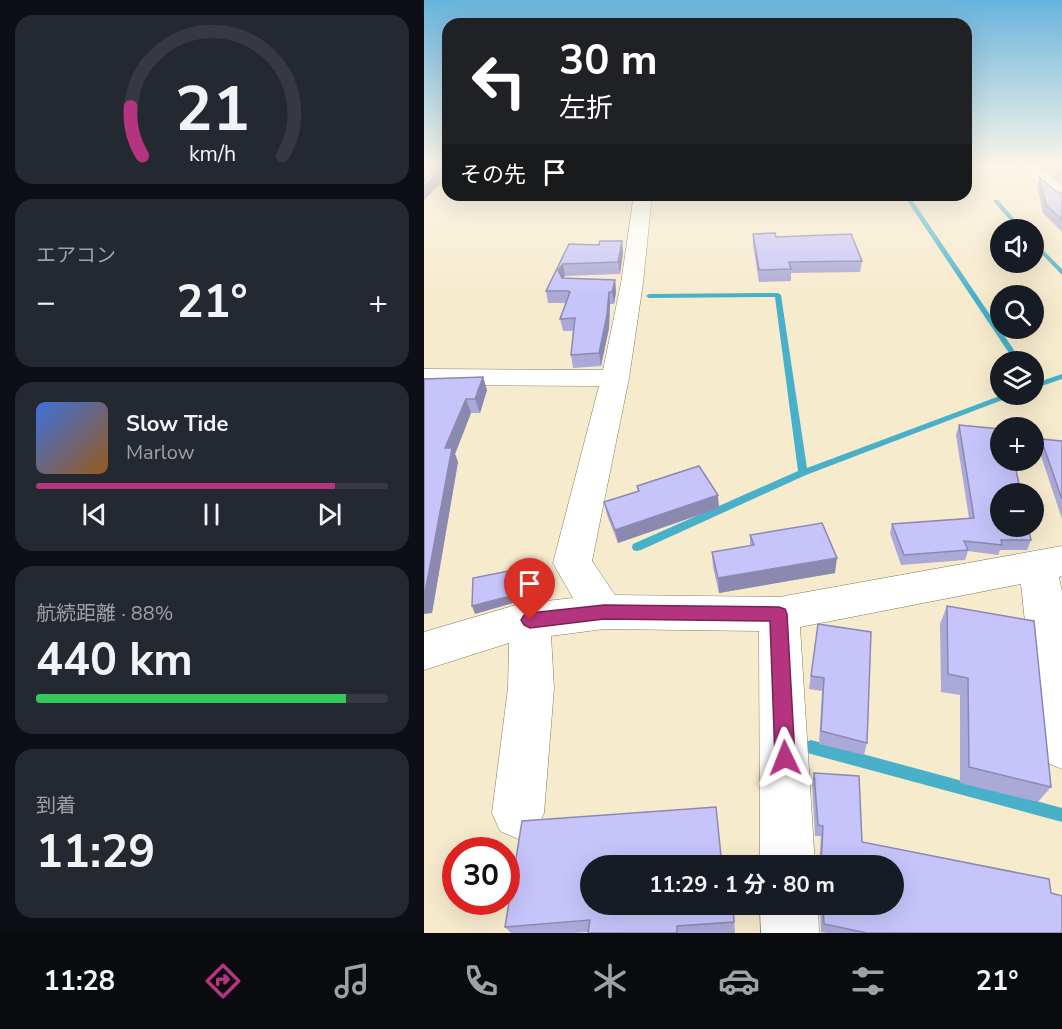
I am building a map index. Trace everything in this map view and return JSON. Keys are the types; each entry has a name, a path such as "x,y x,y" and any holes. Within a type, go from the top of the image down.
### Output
{"street":[{"path":"604,612 572,563 615,378 632,283 641,208"},
{"path":"608,283 632,283"},
{"path":"424,377 615,378"},
{"path":"424,651 530,620 604,612 779,614 1050,563 1062,745"},
{"path":"779,614 788,855"},
{"path":"518,813 531,688 530,620"},
{"path":"789,915 790,933"}],"building":[{"path":"1049,208 1062,208 1062,220"},
{"path":"775,233 776,237 851,234 862,261 789,262 791,269 759,270 753,234"},
{"path":"600,241 622,241 618,262 563,264 558,270 562,278 615,280 612,292 609,292 599,353 571,355 575,318 560,319 570,292 546,291 569,244 599,245"},
{"path":"483,377 475,399 466,399 445,448 452,448 424,598 424,379"},
{"path":"959,425 990,428 990,471 1016,471 1019,483 990,483 990,537 1030,537 1031,540 1001,540 1002,545 964,541 968,550 904,555 892,524 974,518"},
{"path":"1044,439 1062,441 1062,499 1044,448"},
{"path":"699,466 718,495 615,530 604,502 639,491 637,486"},
{"path":"822,523 837,558 718,578 712,552 754,545 750,535"},
{"path":"514,570 514,595 472,606 473,578"},
{"path":"947,606 1034,621 1051,787 969,767 968,678 948,674"},
{"path":"818,624 871,632 867,743 821,731 824,678 811,676"},
{"path":"814,773 859,776 862,842 1049,879 1051,893 1062,896 1062,933 867,933 824,924 824,915 904,915 904,855 822,855 823,826 818,825"},
{"path":"716,807 721,855 580,855 580,915 734,915 734,922 677,926 677,933 588,933 590,920 505,927 507,915 520,915 519,837 522,821"}],"waterway":[{"path":"915,208 1012,351"},
{"path":"1002,208 1012,219"},
{"path":"1044,254 1062,273"},
{"path":"649,296 778,295 803,473"},
{"path":"1044,383 1062,376"},
{"path":"803,473 990,403"},
{"path":"637,547 803,473"},
{"path":"811,747 1062,815"}],"route":[{"path":"530,620 604,612 779,614 785,758"}]}
